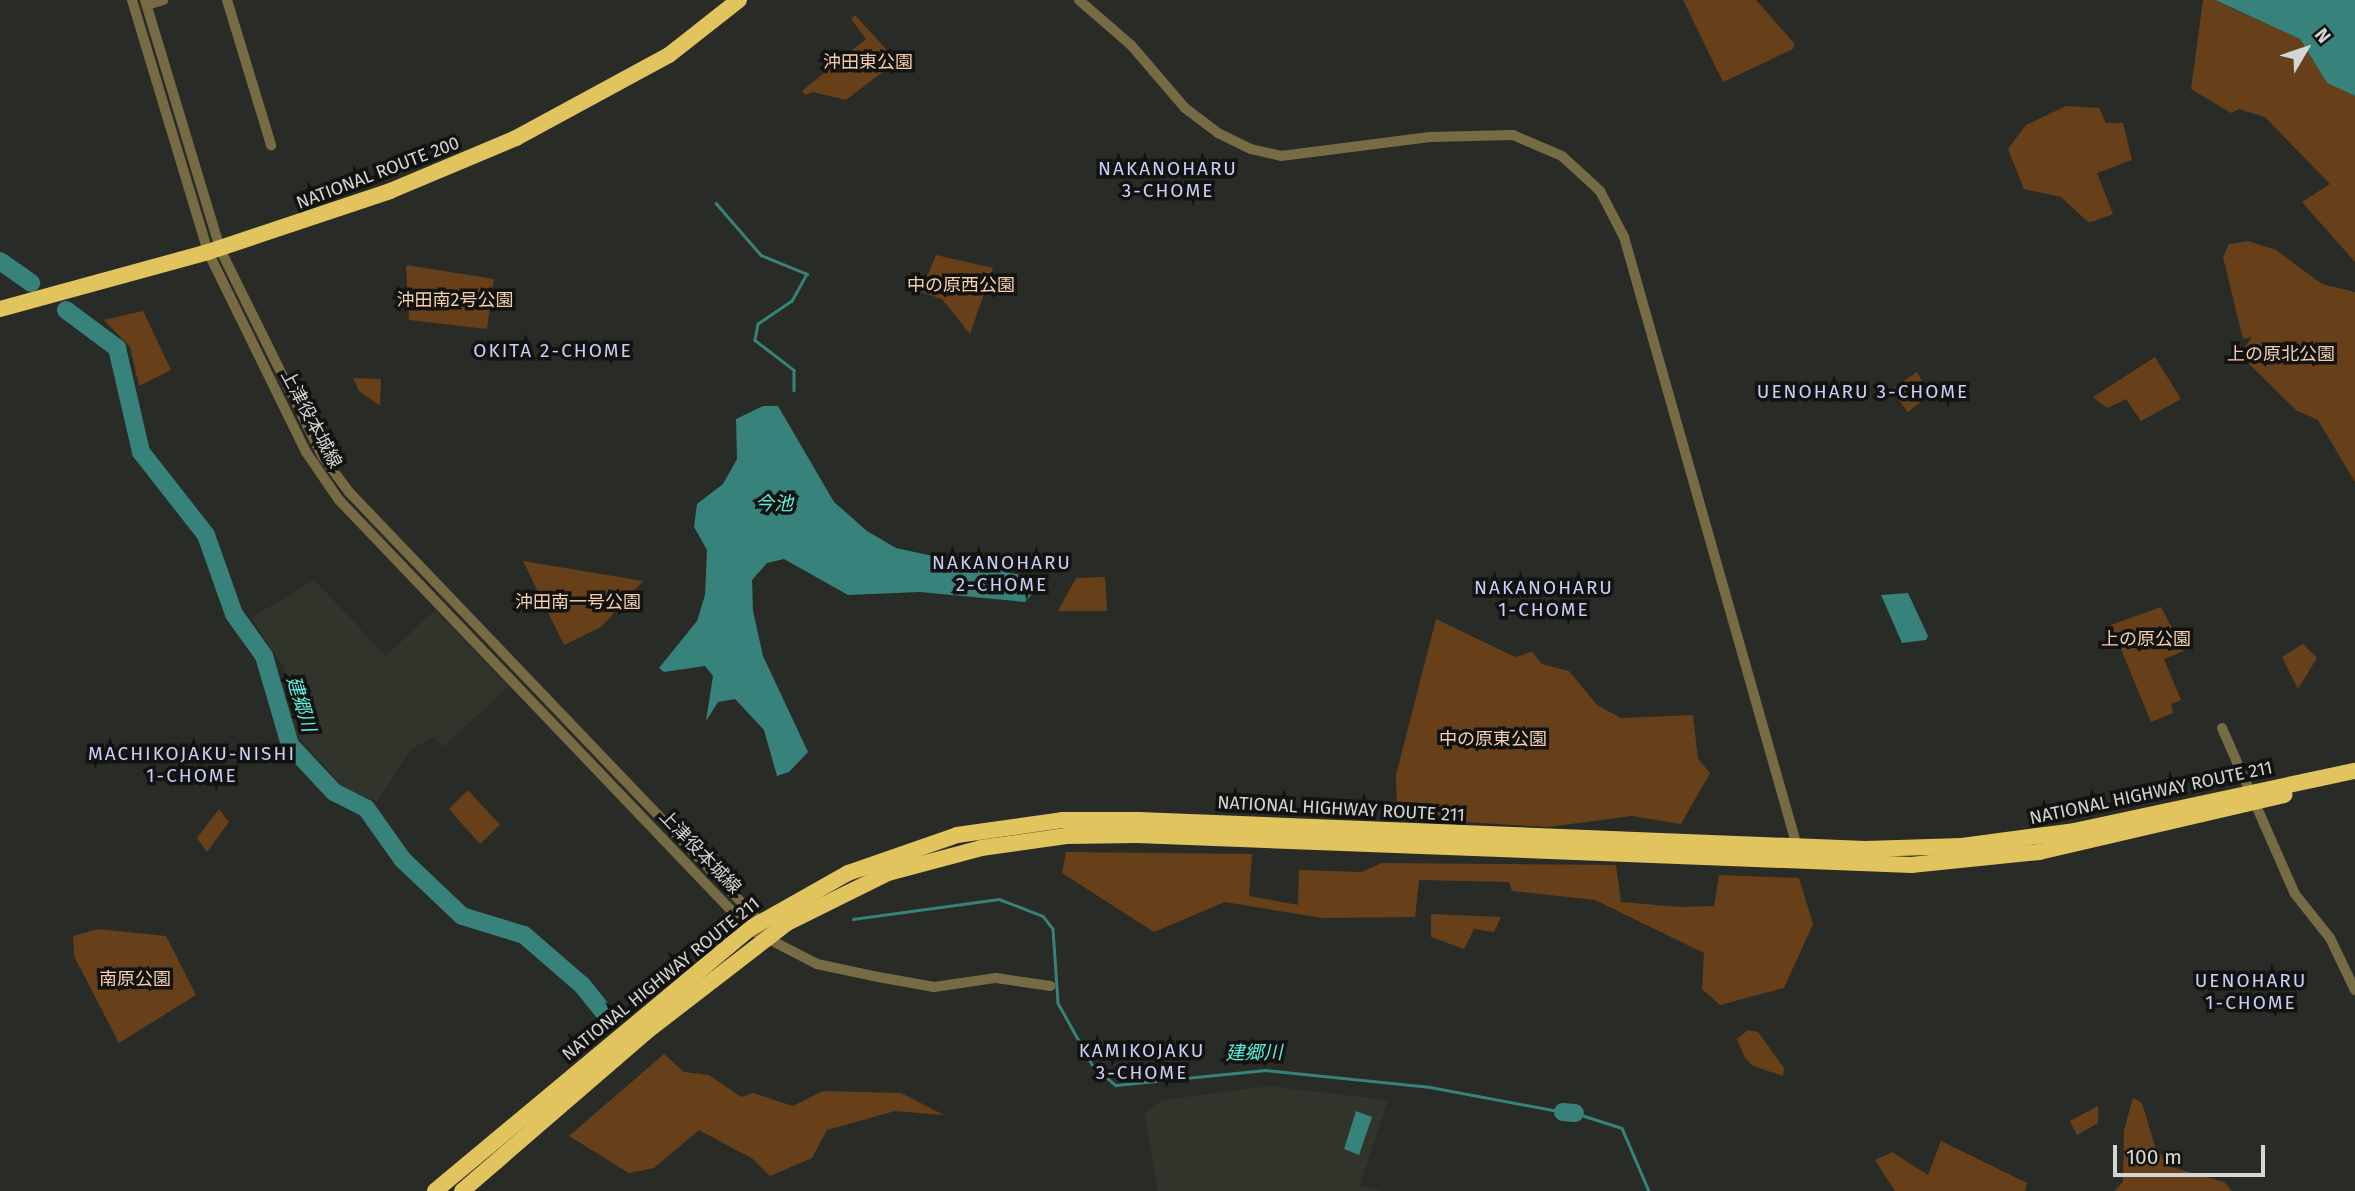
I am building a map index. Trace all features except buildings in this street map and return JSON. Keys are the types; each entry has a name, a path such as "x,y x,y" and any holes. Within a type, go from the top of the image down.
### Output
{"highway":[{"name":"NATIONAL ROUTE 200","path":"0,309 214,251 332,215 516,138 669,55 738,0"},
{"name":"NATIONAL HIGHWAY ROUTE 211","path":"467,1189 768,936 822,903 888,873 981,848 1066,836 1391,844 1802,863 1911,865 2000,858 2252,799 2355,771"},
{"name":"NATIONAL HIGHWAY ROUTE 211","path":"435,1191 755,924 809,891 895,853 957,835 1062,820 1391,827 1797,846 1962,846 2074,831 2355,781"}],"street":[{"name":"上津役本城線","path":"132,0 214,251 326,484 768,936 817,964 933,987 996,978 1050,986"},
{"path":"146,3 163,0"},
{"path":"227,0 271,145"},
{"path":"1079,0 1131,45 1185,108 1251,149 1281,156 1430,137 1513,135 1562,156 1600,191 1624,237 1802,863"},
{"name":"上津役本城線","path":"146,3 214,251"},
{"path":"2222,728 2295,894 2330,938 2355,990"},
{"path":"455,1173 467,1189"}],"shaded area":[{"path":"314,580 386,656 435,610 508,687 443,747 434,737 411,749 377,802 344,788 295,733 284,667 251,618"},
{"path":"1268,1086 1388,1100 1360,1185 1381,1191 1158,1191 1144,1113 1163,1100"}],"green space":[{"path":"1683,0 1756,0 1794,43 1793,49 1723,82"},
{"path":"2203,0 2214,0 2300,39 2327,83 2355,96 2355,262 2302,202 2330,184 2265,117 2239,109 2231,113 2191,89"},
{"name":"沖田東公園","path":"855,15 897,61 846,100 813,92 805,95 802,91 866,39 851,19"},
{"path":"2066,106 2099,108 2106,123 2123,123 2132,160 2097,173 2113,214 2095,221 2088,222 2061,197 2024,189 2008,149 2026,125"},
{"name":"上の原北公園","path":"2248,241 2276,250 2322,284 2355,292 2355,482 2318,420 2296,410 2245,360 2242,351 2252,337 2243,339 2223,257 2229,244"},
{"name":"中の原西公園","path":"936,255 993,268 970,334 942,299 921,292"},
{"name":"沖田南2号公園","path":"406,265 494,279 487,329 409,320"},
{"path":"143,311 171,370 139,386 130,347 104,320"},
{"path":"2155,357 2181,399 2141,421 2126,399 2107,408 2093,397"},
{"path":"1917,372 1929,395 1908,412 1891,390"},
{"path":"353,378 381,379 380,406 359,391"},
{"name":"沖田南一号公園","path":"523,561 643,581 601,627 564,645"},
{"path":"1105,577 1107,611 1058,611 1076,578"},
{"name":"上の原公園","path":"2161,607 2184,651 2164,659 2181,700 2171,704 2173,713 2151,722 2111,625"},
{"name":"中の原東公園","path":"1436,619 1515,657 1532,652 1542,664 1569,671 1597,705 1621,718 1693,715 1698,759 1710,773 1681,824 1632,816 1548,827 1397,818 1396,775"},
{"path":"2303,644 2317,658 2298,689 2282,657"},
{"path":"468,790 500,825 480,844 449,809"},
{"path":"219,809 229,822 207,852 197,838"},
{"path":"1066,852 1252,854 1249,896 1298,905 1299,870 1362,872 1382,863 1616,865 1621,902 1680,907 1714,906 1719,875 1799,878 1813,924 1784,988 1720,1005 1702,989 1704,953 1595,900 1512,891 1509,882 1419,880 1415,917 1322,918 1225,902 1154,932 1062,873"},
{"path":"1431,914 1501,917 1494,932 1474,929 1464,949 1431,937"},
{"name":"南原公園","path":"98,929 166,936 196,995 119,1043 74,956 73,936"},
{"path":"1748,1030 1758,1032 1784,1068 1783,1076 1753,1066 1745,1058 1737,1039"},
{"path":"664,1054 684,1072 709,1075 741,1097 753,1093 793,1106 823,1091 901,1093 944,1115 895,1111 827,1130 812,1158 770,1176 753,1159 699,1130 654,1168 629,1173 569,1136"},
{"path":"2133,1098 2142,1103 2155,1146 2168,1166 2224,1182 2232,1191 2114,1191 2123,1182 2124,1130"},
{"path":"2098,1106 2098,1123 2077,1135 2070,1121"},
{"path":"1941,1141 2027,1183 2025,1191 1895,1191 1875,1160 1892,1152 1928,1175"}],"water":[{"path":"2215,0 2355,0 2355,96 2327,83 2300,39"},
{"name":"今池","path":"763,406 778,406 834,502 867,531 896,548 1044,580 1025,602 920,592 848,595 784,559 767,563 752,580 753,611 763,656 808,752 789,772 777,776 764,730 735,699 718,702 706,721 713,676 705,666 664,672 659,668 697,621 705,595 707,550 694,527 697,504 723,484 737,459 736,419"},
{"path":"1908,593 1928,636 1926,640 1902,643 1881,595"},
{"path":"1356,1111 1372,1117 1359,1155 1344,1149"}],"waterway":[{"path":"716,203 761,255 807,274 792,301 758,324 755,340 794,370 794,390"},
{"name":"建郷川","path":"0,261 31,283"},
{"name":"建郷川","path":"66,310 117,348 141,452 206,535 234,614 264,656 290,745 334,792 366,808 403,860 462,916 524,935 582,985 610,1020"},
{"name":"建郷川","path":"853,919 999,899 1043,916 1053,929 1058,1003 1093,1066 1116,1085 1265,1070 1430,1087 1563,1112"},
{"name":"建郷川","path":"1563,1112 1575,1113"},
{"name":"建郷川","path":"1575,1113 1622,1128 1649,1191"}],"district":[{"name":"NAKANOHARU 3-CHOME","path":"1168,180"},
{"name":"OKITA 2-CHOME","path":"553,351"},
{"name":"UENOHARU 3-CHOME","path":"1863,392"},
{"name":"NAKANOHARU 2-CHOME","path":"1002,574"},
{"name":"NAKANOHARU 1-CHOME","path":"1544,599"},
{"name":"MACHIKOJAKU-NISHI 1-CHOME","path":"192,765"},
{"name":"UENOHARU 1-CHOME","path":"2251,992"},
{"name":"KAMIKOJAKU 3-CHOME","path":"1142,1062"}]}
